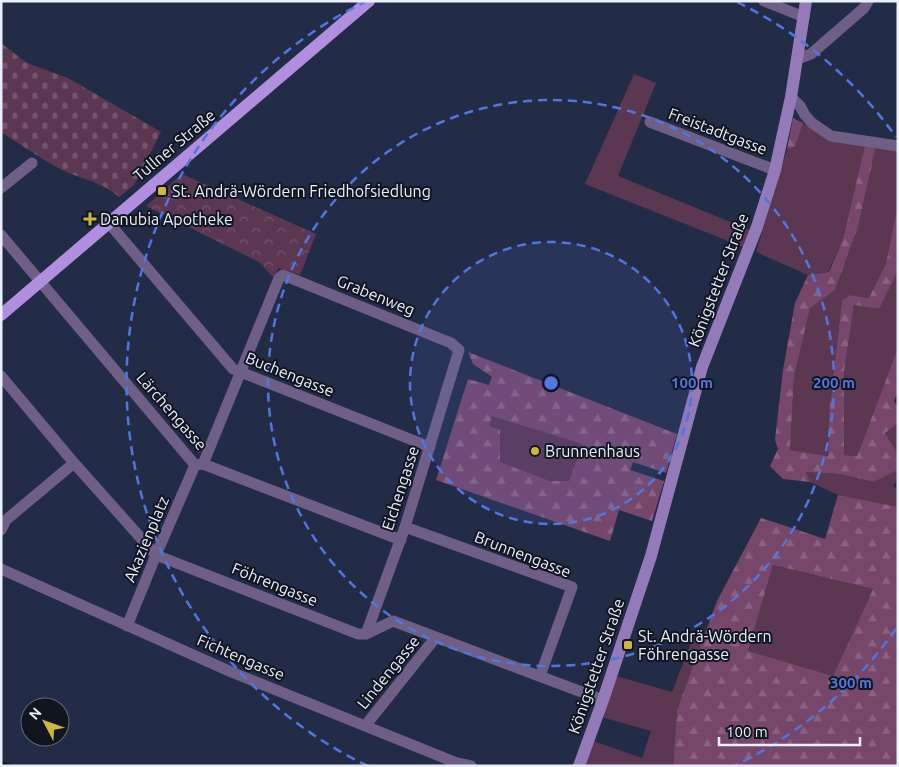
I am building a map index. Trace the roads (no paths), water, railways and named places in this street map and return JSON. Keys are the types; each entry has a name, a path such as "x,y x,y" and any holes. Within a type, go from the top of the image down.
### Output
{"main road":[{"name":"Tullner Straße","path":"1,315 370,1"},
{"name":"Königstetter Straße","path":"579,766 651,556 702,367 757,227 775,170 791,97 806,1"}],"street":[{"path":"764,1 804,16"},
{"path":"797,59 810,54 864,8 868,1"},
{"path":"791,97 812,123 832,136 898,146"},
{"name":"Freistadtgasse","path":"650,122 775,170"},
{"path":"1,188 32,163"},
{"name":"Buchengasse","path":"108,222 233,369 430,447"},
{"name":"Lärchengasse","path":"1,235 199,464 401,540"},
{"name":"Grabenweg","path":"279,278 283,275 451,343 459,350"},
{"name":"Akazienplatz","path":"128,626 156,555 240,373 279,278"},
{"name":"Eichengasse","path":"366,634 401,540 459,350"},
{"name":"Föhrengasse","path":"1,376 74,463 156,555 358,634 366,634"},
{"path":"3,521 74,463"},
{"name":"Brunnengasse","path":"405,527 572,587 540,676"},
{"name":"Fichtengasse","path":"1,569 229,671 458,763 471,766"},
{"path":"366,634 393,621 603,700"},
{"name":"Lindengasse","path":"365,726 436,637"}],"waterway":[{"path":"1,763 12,766"}],"place":[{"name":"St. Andrä-Wördern Friedhofsiedlung","path":"162,191"},
{"name":"Danubia Apotheke","path":"90,219"},
{"name":"Brunnenhaus","path":"535,451"},
{"name":"St. Andrä-Wördern Föhrengasse","path":"628,645"}]}
